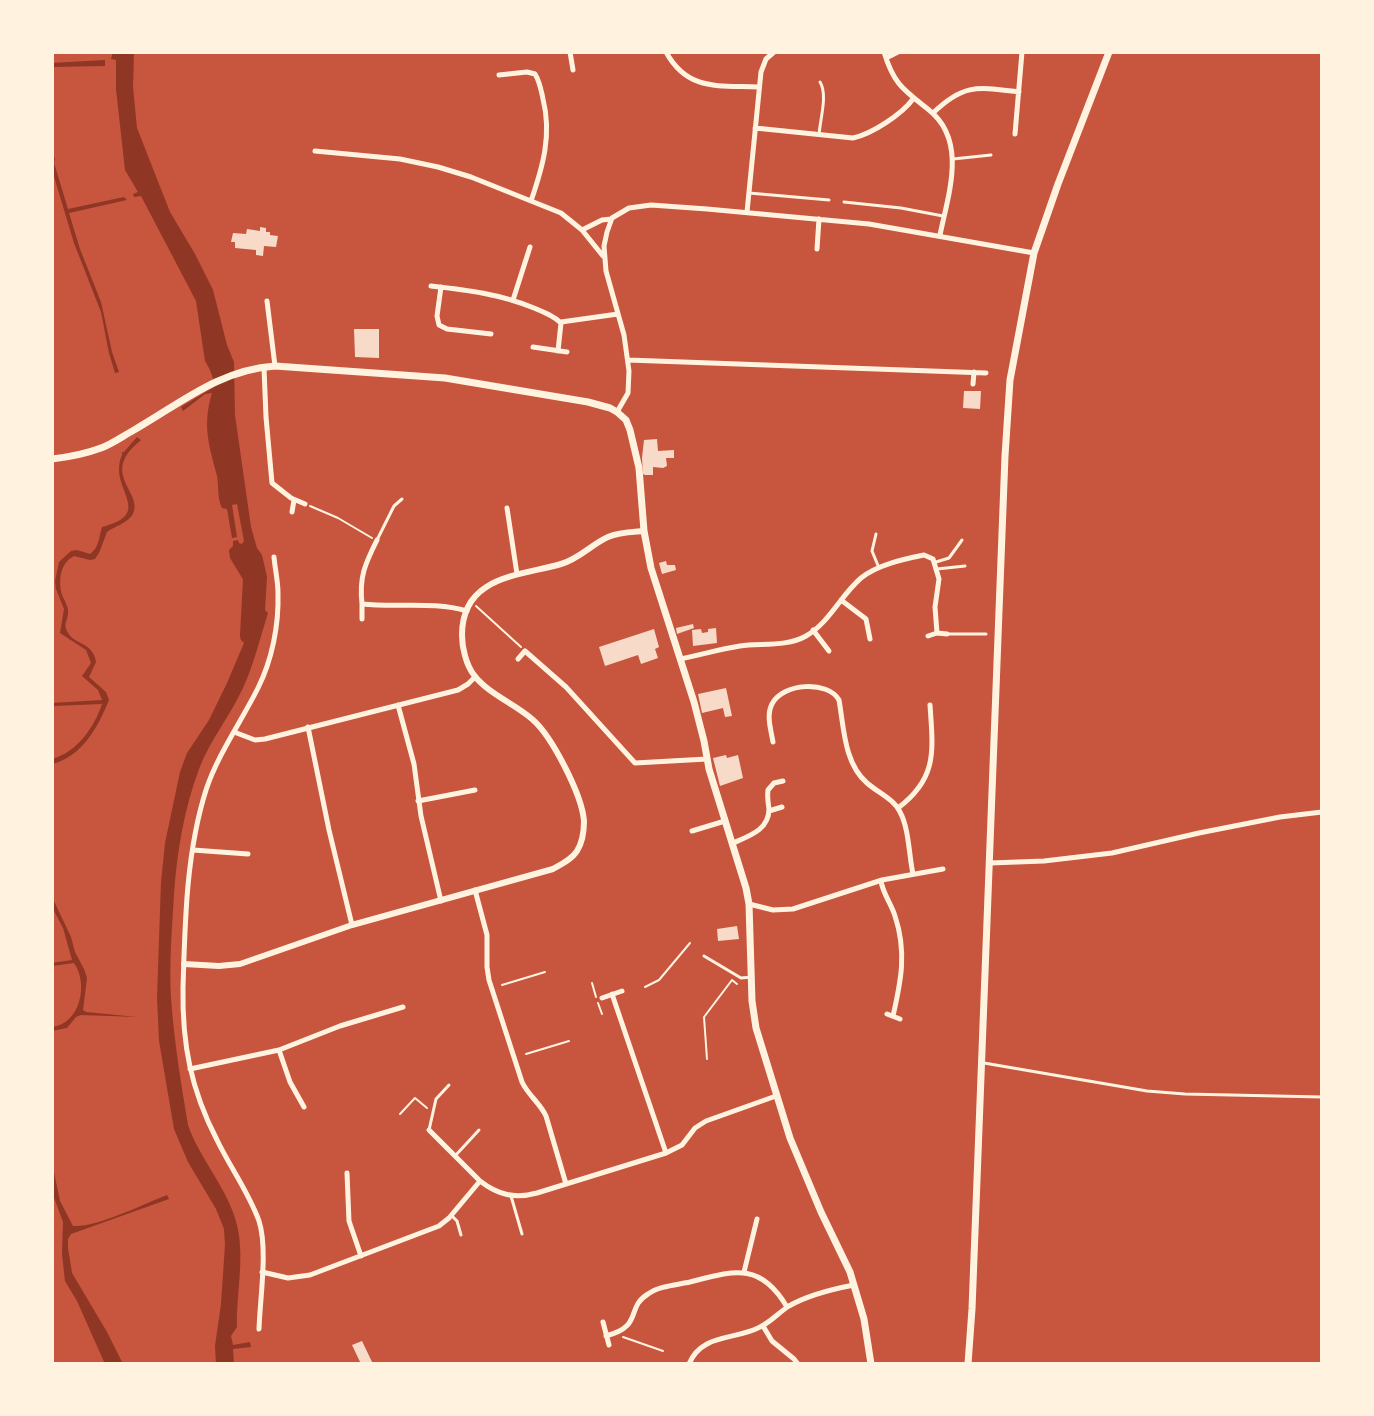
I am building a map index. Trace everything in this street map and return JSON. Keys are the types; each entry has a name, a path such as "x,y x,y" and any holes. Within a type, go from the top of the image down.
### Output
{"main road":[{"path":"968,1364 1006,426 1014,356 1034,253 1109,52"},
{"path":"52,459 73,457 103,448 204,386 237,373 275,366 445,378 588,402 617,412 628,424 637,452 644,531 651,568 694,702 707,759 749,904 756,1028 798,1158 846,1261 864,1319 871,1364"}],"street":[{"path":"570,52 573,70"},
{"path":"666,52 679,72 694,81 759,87"},
{"path":"747,212 759,87 763,64 774,52"},
{"path":"898,52 885,55 898,83 933,113 949,137 953,159 940,235"},
{"path":"1015,134 1022,52"},
{"path":"499,75 527,72 535,74 540,83 548,131 531,201"},
{"path":"933,113 963,91 986,88 1019,92"},
{"path":"755,128 858,137 902,111 913,99"},
{"path":"315,151 379,156 438,167 471,177 561,213 582,230 604,257"},
{"path":"582,230 639,205 869,224 1034,253"},
{"path":"612,218 606,235 604,257 628,360 629,390 617,412"},
{"path":"817,249 819,219"},
{"path":"513,300 530,247"},
{"path":"431,286 513,300 561,322 618,314"},
{"path":"441,287 437,316 439,325 447,329 491,334"},
{"path":"267,301 275,366"},
{"path":"558,351 561,322"},
{"path":"533,347 567,352"},
{"path":"628,360 986,373"},
{"path":"264,367 272,483 294,500 305,504"},
{"path":"973,384 974,372"},
{"path":"292,512 294,500"},
{"path":"507,508 517,574"},
{"path":"184,964 240,964 352,925 553,869 568,861 583,837 584,820 559,755 548,736 532,719 475,677 462,639 464,619 471,602 489,585 505,577 570,561 613,535 644,531"},
{"path":"362,619 361,578 377,540"},
{"path":"679,659 737,647 788,642 805,636 861,578 879,568 924,555 930,556 939,579 935,607 937,633"},
{"path":"259,1329 263,1246 259,1221 209,1124 190,1069 184,1034 184,964 193,850 202,805 209,783 259,687 271,654 278,600 274,557"},
{"path":"841,600 866,619 870,639"},
{"path":"362,604 447,606 467,611"},
{"path":"813,630 829,651"},
{"path":"928,636 947,634"},
{"path":"518,659 525,651 566,687 635,763 707,759"},
{"path":"234,732 255,740 458,690 475,677"},
{"path":"773,742 769,714 777,697 791,690 817,686 831,690 839,700 848,753 853,764 863,779 898,808 903,819 913,874"},
{"path":"398,705 414,764 418,801 441,901"},
{"path":"898,808 917,791 928,773 932,751 930,705"},
{"path":"308,727 352,925"},
{"path":"733,843 759,831 764,825 769,811 768,790 774,783 783,781"},
{"path":"418,801 475,790"},
{"path":"769,811 782,807"},
{"path":"990,863 1103,854 1280,817 1322,812"},
{"path":"692,831 725,821"},
{"path":"193,850 248,854"},
{"path":"749,904 773,910 793,909 881,881 943,869"},
{"path":"881,881 884,895 895,915 902,950 902,980 893,1016"},
{"path":"475,890 487,935 489,980 522,1082 546,1116 566,1184"},
{"path":"602,998 622,991"},
{"path":"612,994 666,1153"},
{"path":"190,1069 279,1050 340,1026 403,1007"},
{"path":"279,1050 290,1082 304,1107"},
{"path":"429,1130 492,1190 511,1196 529,1195 666,1153 679,1147 695,1128 706,1121 776,1096"},
{"path":"347,1173 349,1221 361,1256"},
{"path":"262,1272 288,1278 303,1277 433,1229 451,1215 480,1181"},
{"path":"744,1272 757,1219"},
{"path":"606,1336 621,1331 630,1323 639,1302 650,1292 729,1272 744,1272 767,1283 787,1307"},
{"path":"689,1364 695,1352 704,1345 751,1332 787,1307 854,1285"},
{"path":"603,1322 609,1345"},
{"path":"763,1326 772,1341 798,1364"}],"lane":[{"path":"819,135 825,91 820,82"},
{"path":"953,159 991,155"},
{"path":"749,193 829,200"},
{"path":"844,202 944,216"},
{"path":"377,540 394,506 402,499"},
{"path":"876,534 872,551 879,568"},
{"path":"936,566 949,558 962,540"},
{"path":"936,566 965,566"},
{"path":"947,634 986,634"},
{"path":"704,956 741,978 752,977"},
{"path":"980,1063 1157,1092 1322,1097"},
{"path":"429,1130 436,1099 449,1085"},
{"path":"455,1156 479,1130"},
{"path":"511,1196 522,1234"},
{"path":"451,1215 457,1221 461,1235"}],"path":[{"path":"305,504 377,540"},
{"path":"471,602 525,651"},
{"path":"645,987 659,980 690,943"},
{"path":"502,985 545,972"},
{"path":"707,1059 704,1017 732,980 737,984"},
{"path":"526,1054 569,1041"},
{"path":"400,1114 415,1098 433,1115"},
{"path":"621,1331 623,1338 663,1351"}],"shaded area":[{"path":"113,52 134,52 137,128 170,212 213,290 234,362 235,415 251,527 267,577 265,610 268,613 250,670 204,758 189,800 177,862 171,946 172,1014 188,1125 229,1203 240,1242 237,1327 231,1336 233,1345 250,1342 251,1347 233,1349 234,1364 216,1364 224,1229 174,1129 159,1041 157,998 161,882 165,843 180,772 187,753 209,720 244,643 249,594 230,558 233,541 238,540 242,544 244,541 237,504 232,505 237,537 232,538 227,509 222,508 219,500 207,426 212,393 205,394 183,411 181,407 214,387 213,380 205,361 196,301 141,196 134,197 133,194 138,192 125,170 116,60 111,59"},
{"path":"105,60 105,66 52,67 52,63"},
{"path":"52,157 55,158 68,209 124,197 127,200 69,213 101,302 119,372 115,373 101,312 74,243 52,170"},
{"path":"137,437 141,440 129,452 122,473 133,498 133,514 107,532 95,559 74,556 61,573 61,590 68,611 66,629 70,636 91,650 96,662 89,677 106,692 109,700 88,740 72,755 52,764 52,759 69,751 83,738 102,704 52,706 52,703 102,700 98,690 82,676 91,663 86,650 60,633 64,609 55,581 59,562 71,551 93,552 102,527 126,515 129,507 119,467 122,452"},
{"path":"52,897 87,978 83,1010 137,1017 81,1015 67,1028 52,1031 52,1027 62,1024 75,1011 81,981 74,963 52,966 52,963 72,960 63,928 52,907"},
{"path":"52,1163 60,1201 73,1226 106,1219 167,1195 169,1199 71,1234 68,1239 72,1273 123,1364 105,1364 65,1281 63,1222 53,1195"}],"building":[{"path":"260,227 266,228 270,235 278,236 276,247 264,246 263,256 256,255 256,250 235,248 235,242 231,242 233,233 246,234 247,229 260,231"},
{"path":"354,329 379,329 379,358 355,357"},
{"path":"964,391 981,391 980,409 963,408"},
{"path":"657,439 658,451 674,450 674,458 666,458 667,466 663,468 653,467 653,475 645,475 642,458 644,440"},
{"path":"666,561 667,565 675,565 676,570 662,574 659,563"},
{"path":"693,624 694,628 677,634 676,628"},
{"path":"716,628 717,643 693,646 692,630 701,629 702,633"},
{"path":"654,629 659,647 655,649 658,658 641,664 638,655 605,666 599,647"},
{"path":"726,688 732,716 725,717 723,708 702,713 698,694"},
{"path":"726,755 727,758 738,755 743,778 720,786 713,758"},
{"path":"737,926 739,939 718,941 717,929"},
{"path":"362,1341 373,1364 361,1364 352,1345"}],"waterway":[{"path":"248,636 251,579"}]}
